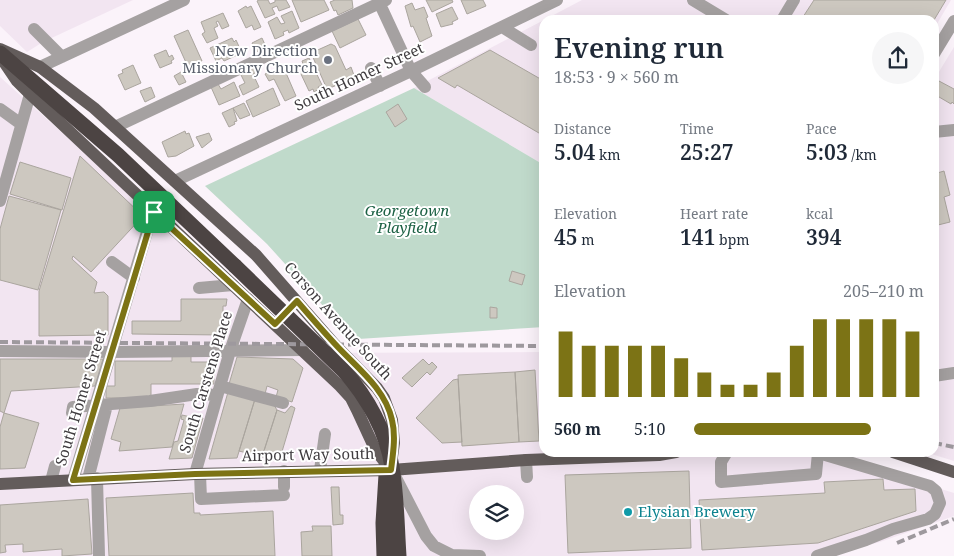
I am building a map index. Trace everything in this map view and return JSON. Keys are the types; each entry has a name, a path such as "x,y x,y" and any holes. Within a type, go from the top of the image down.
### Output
{"highway":[{"path":"0,51 125,161 344,371 356,385 376,418 387,446 392,466 399,556"},
{"path":"384,556 383,523 387,446"}],"main road":[{"name":"Corson Avenue South","path":"0,51 40,67 94,108 256,255 336,345 378,388 384,398 392,422 394,444 391,470"},
{"path":"0,57 17,81 30,94 303,350 351,398 364,423 374,449 391,470"},
{"path":"275,324 297,301"},
{"name":"Airport Way South","path":"0,484 197,474 391,470 550,457"},
{"path":"908,457 954,472"}],"street":[{"path":"40,67 162,5 184,0"},
{"name":"South Homer Street","path":"175,181 411,72 556,0"},
{"path":"693,0 718,15"},
{"path":"785,15 794,0"},
{"path":"114,127 381,1 411,72 425,87"},
{"path":"939,46 954,21"},
{"path":"502,27 531,44"},
{"path":"34,29 62,57"},
{"path":"371,68 380,86"},
{"path":"1,193 30,94"},
{"path":"0,109 22,124"},
{"path":"939,132 954,130"},
{"name":"South Homer Street","path":"73,480 102,405 112,352 154,212"},
{"path":"112,262 134,278"},
{"path":"199,288 233,284"},
{"name":"South Carstens Place","path":"248,299 218,390 197,474 201,499 284,491 284,471"},
{"path":"0,351 303,350"},
{"path":"939,375 954,373"},
{"path":"72,413 73,407 150,401 218,390 283,403"},
{"path":"99,556 92,479 102,405"},
{"path":"320,470 325,434"},
{"path":"724,457 721,462 722,482 816,474 816,457"},
{"path":"817,556 893,529 928,519 935,514 940,503 936,491 930,486 830,457"},
{"path":"526,460 526,477"},
{"path":"51,481 55,466"},
{"path":"391,470 426,536 434,546 452,554 480,556"}],"shaded area":[{"path":"0,0 133,0 43,42 27,52 0,26"},
{"path":"582,0 951,0 939,20 939,15 554,15"},
{"path":"539,23 539,162 414,88"},
{"path":"954,47 954,461 939,456 939,72"},
{"path":"0,77 248,299 291,353 539,352 539,457 837,457 954,493 954,516 880,542 827,556 0,556"}],"green space":[{"name":"Georgetown Playfield","path":"414,88 539,162 539,327 358,339 344,329 267,244 205,186"}],"building":[{"path":"268,0 270,4 275,2 275,0 286,0 290,7 279,11 277,6 272,8 275,14 265,18 257,1"},
{"path":"292,0 324,0 329,10 301,22"},
{"path":"335,0 352,0 353,8 338,15 330,2"},
{"path":"426,0 452,0 453,2 432,12"},
{"path":"461,0 483,0 486,6 467,14"},
{"path":"814,0 946,0 937,15 804,15"},
{"path":"412,3 415,10 424,7 432,36 420,42 413,26 411,27 405,6"},
{"path":"246,6 247,8 251,6 261,27 254,30 252,25 246,28 238,11"},
{"path":"452,7 458,19 452,22 453,24 441,27 436,14"},
{"path":"292,11 299,28 289,33 288,30 283,32 284,35 275,39 268,22 277,17 281,24 285,23 281,16"},
{"path":"223,13 229,26 222,29 218,21 216,22 218,26 214,28 218,38 207,43 202,34 205,32 201,22"},
{"path":"358,19 366,35 340,48 332,31"},
{"path":"188,30 202,61 198,62 199,65 195,67 194,64 188,67 174,36"},
{"path":"232,38 234,42 236,40 242,53 224,61 222,58 216,61 210,48"},
{"path":"262,38 266,47 256,52 252,43"},
{"name":"New Direction Missionary Church","path":"331,44 335,46 346,70 351,67 355,78 327,89 311,53"},
{"path":"166,50 169,57 172,55 174,59 171,61 172,63 160,68 154,55"},
{"path":"490,50 539,78 539,133 457,85 455,88 438,78"},
{"path":"309,58 322,85 314,92 313,89 309,91 300,72 305,70 302,61"},
{"path":"133,65 141,83 125,90 118,75 123,73 122,70"},
{"path":"255,66 257,72 253,74 259,87 243,95 239,86 245,83 240,73"},
{"path":"283,66 296,96 285,101 274,79 269,81 265,74"},
{"path":"181,72 186,82 179,85 174,76"},
{"path":"939,81 954,89 954,104 952,102 951,104 939,97"},
{"path":"234,82 240,96 219,105 211,87 218,84 221,89"},
{"path":"151,87 155,97 145,102 140,91"},
{"path":"273,88 280,105 253,117 246,101"},
{"path":"244,103 250,115 240,119 233,108"},
{"path":"398,104 407,119 395,127 386,112"},
{"path":"233,108 237,121 229,127 222,113"},
{"path":"185,131 186,134 189,133 194,146 176,156 168,157 162,142"},
{"path":"209,133 212,140 202,148 196,137"},
{"path":"80,156 143,216 91,272 73,256 72,259 97,282 94,293 104,292 108,296 108,335 39,336 39,291"},
{"path":"20,162 71,178 62,210 10,194"},
{"path":"944,171 950,195 944,197 950,222 939,225 939,172"},
{"path":"9,196 61,210 38,290 0,280 0,229"},
{"path":"512,271 525,275 522,285 509,281"},
{"path":"181,299 227,299 226,306 223,306 223,335 132,334 132,321 181,321"},
{"path":"490,307 497,308 497,318 490,318"},
{"path":"172,356 191,356 191,362 214,362 214,384 151,384 151,398 106,398 106,386 115,386 115,361 172,361"},
{"path":"237,357 293,359 303,368 292,402 276,397 278,390 267,386 265,394 229,384"},
{"path":"0,359 103,359 95,386 11,391 4,413 0,411"},
{"path":"423,359 429,365 432,362 437,367 430,375 427,372 412,387 402,378"},
{"path":"535,370 539,441 519,442 515,372"},
{"path":"515,372 519,442 462,446 458,375"},
{"path":"458,379 462,442 442,443 416,418 453,380"},
{"path":"228,392 255,399 237,458 209,459"},
{"path":"255,399 274,405 277,410 262,457 239,451"},
{"path":"184,404 172,447 119,451 121,442 111,439 120,408"},
{"path":"291,406 295,408 281,455 262,457 277,410 285,413"},
{"path":"4,413 39,423 25,468 0,469 0,427"},
{"path":"182,415 203,418 192,458 169,459 174,442 178,441 184,420 181,419"},
{"name":"Elysian Brewery","path":"689,471 691,548 568,553 565,475"},
{"path":"883,479 884,490 915,489 916,511 818,543 702,550 699,500 825,493 824,482"},
{"path":"331,487 339,487 340,515 343,515 343,524 333,525"},
{"path":"193,493 194,513 200,513 200,515 273,511 275,556 109,556 106,498"},
{"path":"88,499 92,554 62,556 62,549 23,552 23,544 5,545 6,552 0,553 0,505"},
{"path":"312,526 331,526 332,556 302,556 301,532 313,531"}],"railway":[{"path":"0,342 539,346"},
{"path":"939,444 954,447"},
{"path":"897,543 954,519"}],"place":[{"name":"New Direction Missionary Church","path":"328,60"},
{"name":"Elysian Brewery","path":"628,512"}],"route":[{"path":"154,212 275,324 297,301 378,388 392,420 394,444 391,470 317,470 73,480 154,212"}]}
